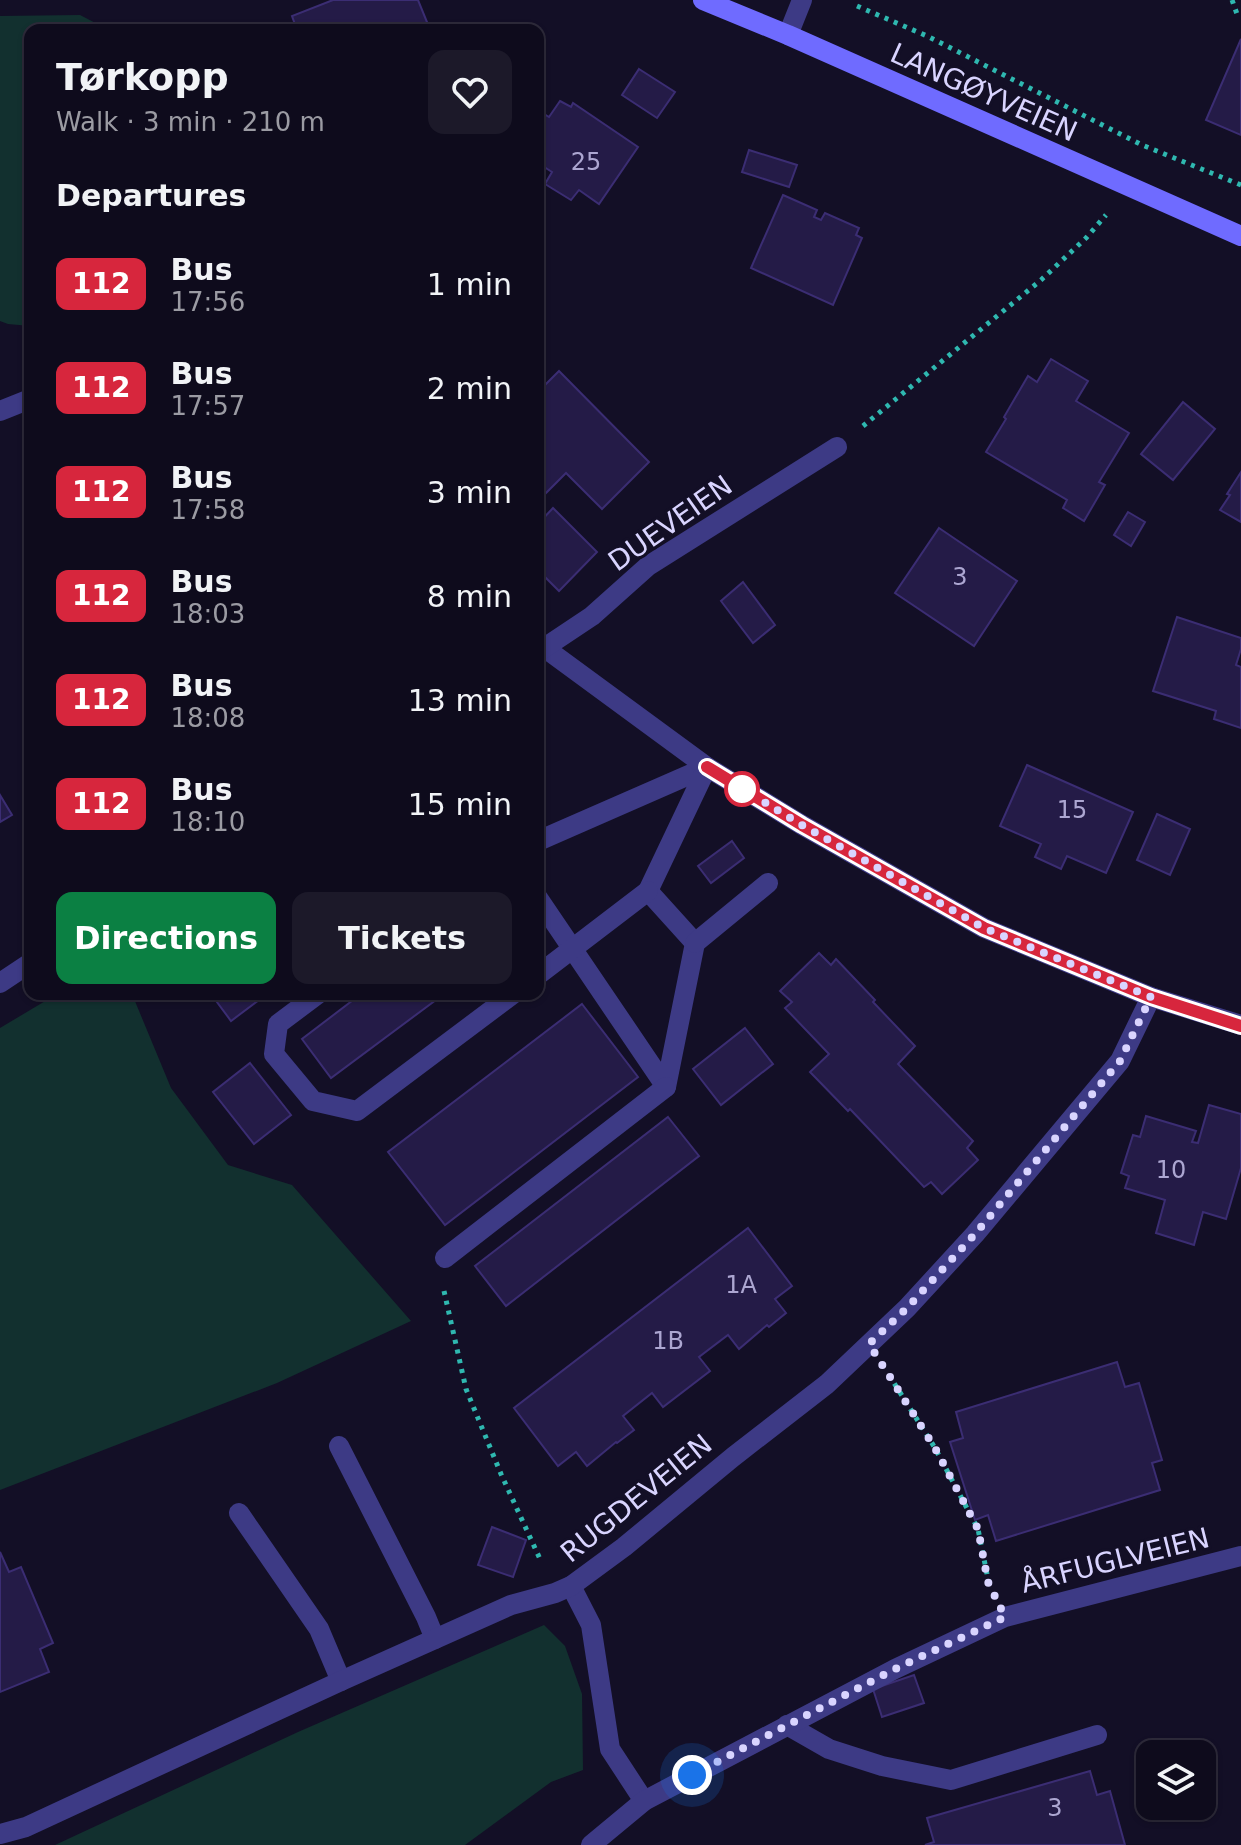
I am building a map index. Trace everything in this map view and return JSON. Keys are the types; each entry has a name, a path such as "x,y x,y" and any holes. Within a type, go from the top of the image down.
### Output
{"main road":[{"name":"LANGØYVEIEN","path":"703,0 1241,236"}],"street":[{"path":"788,35 802,0"},
{"path":"0,411 24,401"},
{"name":"DUEVEIEN","path":"544,646 592,616 648,566 837,447"},
{"path":"544,651 707,767 802,825 984,928 1151,997 1241,1025"},
{"path":"544,838 707,767"},
{"path":"544,971 648,891 707,767"},
{"path":"445,1258 666,1087 695,943 768,883"},
{"path":"648,891 695,943"},
{"path":"544,907 666,1087"},
{"path":"0,983 24,967"},
{"name":"RUGDEVEIEN","path":"0,1834 26,1827 511,1605 563,1590 624,1547 827,1384 907,1308 975,1234 1120,1061 1151,997"},
{"path":"310,1000 278,1024 274,1054 313,1101 357,1111 505,1000"},
{"path":"339,1446 435,1639"},
{"path":"239,1513 319,1629 341,1681"},
{"name":"ÅRFUGLVEIEN","path":"591,1845 644,1801 895,1669 1005,1617 1241,1556"},
{"path":"563,1590 591,1625 610,1749 644,1801"},
{"path":"787,1725 829,1749 882,1766 951,1780 1097,1735"}],"path":[{"path":"1232,0 1241,17"},
{"path":"857,6 927,36 1142,145 1241,185"},
{"path":"837,447 1041,280 1086,238 1106,214"},
{"path":"445,1258 444,1293 466,1389 501,1474 563,1590"},
{"path":"869,1344 935,1448 978,1529 988,1582 1005,1617"}],"green space":[{"path":"80,15 97,24 24,24 24,325 0,321 0,16"},
{"path":"47,1000 134,1000 171,1088 228,1165 292,1185 411,1321 277,1383 0,1490 0,1028"},
{"path":"544,1625 565,1646 582,1694 583,1770 551,1782 465,1845 55,1845 298,1732"}],"building":[{"path":"333,0 418,0 428,24 295,24 292,16"},
{"path":"1241,39 1241,135 1206,120"},
{"path":"639,69 675,92 657,118 622,95"},
{"path":"560,101 571,107 573,103 638,147 599,204 579,190 571,200 545,184 552,172 544,167 544,114 549,117"},
{"path":"749,150 797,165 789,187 742,172"},
{"path":"783,195 817,210 814,217 821,220 825,213 859,228 856,235 862,238 833,305 751,268"},
{"path":"1051,359 1088,381 1076,401 1129,433 1099,482 1105,485 1084,521 1063,508 1067,500 986,452 1028,376 1037,382"},
{"path":"559,371 649,462 602,509 566,473 544,495 544,386"},
{"path":"1183,402 1215,429 1173,480 1141,454"},
{"path":"1241,472 1241,522 1220,510"},
{"path":"553,508 597,552 559,591 544,576 544,518"},
{"path":"1128,512 1145,522 1131,546 1114,535"},
{"path":"939,528 1017,581 974,646 895,593"},
{"path":"743,582 775,625 753,643 721,601"},
{"path":"1177,617 1241,638 1236,665 1241,667 1241,728 1214,719 1216,711 1153,691"},
{"path":"1027,765 1133,812 1106,873 1067,856 1061,869 1035,857 1041,844 1000,826"},
{"path":"0,795 12,815 0,822"},
{"path":"1157,814 1190,829 1170,875 1137,860"},
{"path":"732,841 744,858 711,883 698,866"},
{"path":"819,953 831,965 836,959 915,1046 898,1064 973,1141 967,1148 978,1160 942,1194 931,1182 924,1187 810,1072 829,1054 785,1008 792,1002 780,991"},
{"path":"215,1000 259,1000 231,1021"},
{"path":"353,1000 436,1000 331,1078 302,1039"},
{"path":"582,1004 638,1077 445,1225 388,1152"},
{"path":"745,1028 773,1064 721,1105 693,1069"},
{"path":"250,1063 291,1115 254,1144 213,1092"},
{"path":"1209,1105 1241,1114 1241,1168 1226,1219 1203,1212 1194,1245 1156,1233 1165,1200 1125,1188 1129,1176 1121,1173 1133,1135 1140,1137 1146,1116 1196,1131 1192,1142 1198,1143"},
{"path":"668,1117 699,1156 506,1306 475,1266"},
{"path":"748,1228 792,1286 775,1299 786,1313 739,1349 728,1335 699,1357 710,1371 663,1407 652,1393 623,1416 634,1430 587,1466 576,1452 558,1466 514,1408"},
{"path":"1117,1362 1125,1387 1139,1383 1162,1460 1152,1463 1160,1490 996,1541 988,1515 975,1520 950,1442 963,1438 956,1412"},
{"path":"492,1527 526,1540 513,1577 478,1565"},
{"path":"0,1552 9,1572 21,1567 53,1643 40,1649 49,1672 0,1692"},
{"path":"914,1675 924,1703 882,1717 873,1689"},
{"path":"1090,1771 1097,1795 1110,1791 1125,1845 925,1845 934,1842 927,1818"}],"bus line":[{"name":"112","path":"707,767 802,825 984,928 1151,997 1241,1026"}],"route":[{"path":"692,1775 895,1669 1005,1617 988,1582 978,1529 935,1448 869,1344 975,1234 1120,1061 1151,997 984,928 730,781 742,789"}]}
